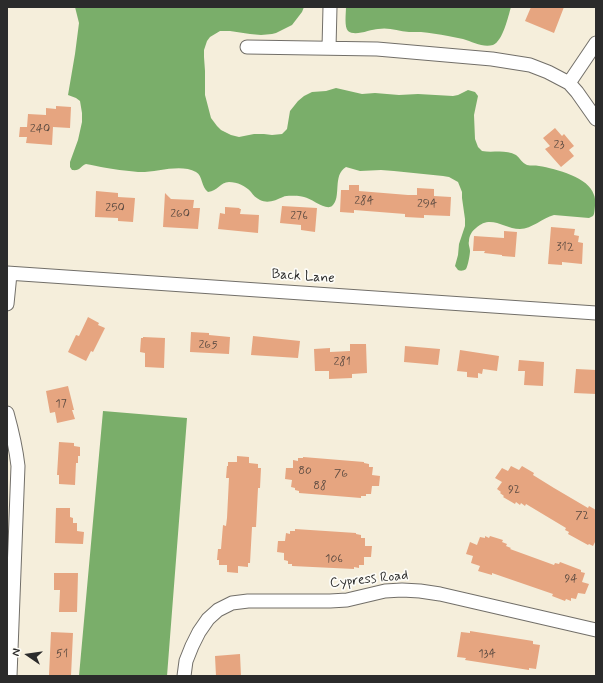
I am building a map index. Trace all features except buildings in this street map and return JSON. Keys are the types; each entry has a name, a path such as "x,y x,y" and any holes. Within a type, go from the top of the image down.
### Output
{"street":[{"path":"329,48 330,7"},
{"path":"569,83 596,43"},
{"path":"247,47 393,50 492,59 530,65 569,83 596,119"},
{"path":"7,304 9,274"},
{"name":"Back Lane","path":"9,274 596,313"},
{"path":"7,413 12,431 12,451 18,466 10,676"},
{"name":"Cypress Road","path":"184,676 186,661 192,646 208,619 218,610 232,603 248,601 330,601 351,599 385,591 420,591 440,594 596,630"}],"green space":[{"path":"75,7 304,7 292,25 276,33 261,35 220,31 210,37 207,41 204,50 205,95 211,118 221,130 239,137 254,134 282,134 287,129 290,111 298,101 312,92 326,91 336,88 362,94 375,93 453,96 468,90 475,92 478,96 474,115 475,139 478,147 482,151 512,153 527,165 554,169 579,179 586,183 594,195 594,214 589,218 554,215 524,229 492,222 482,224 470,235 470,253 466,269 461,271 455,266 459,244 465,226 462,192 458,182 449,177 381,170 360,171 346,167 339,175 335,202 332,206 326,207 307,198 297,196 285,196 266,202 260,200 244,186 232,182 223,183 214,190 208,192 198,174 190,169 175,168 138,172 86,164 79,169 72,170 70,167 70,162 78,140 82,122 80,101 68,95 79,23"},
{"path":"346,7 511,7 500,39 493,45 486,46 463,39 441,35 390,29 375,29 359,33 351,33 348,31 346,26"},
{"path":"103,411 187,418 167,676 79,676"}]}
